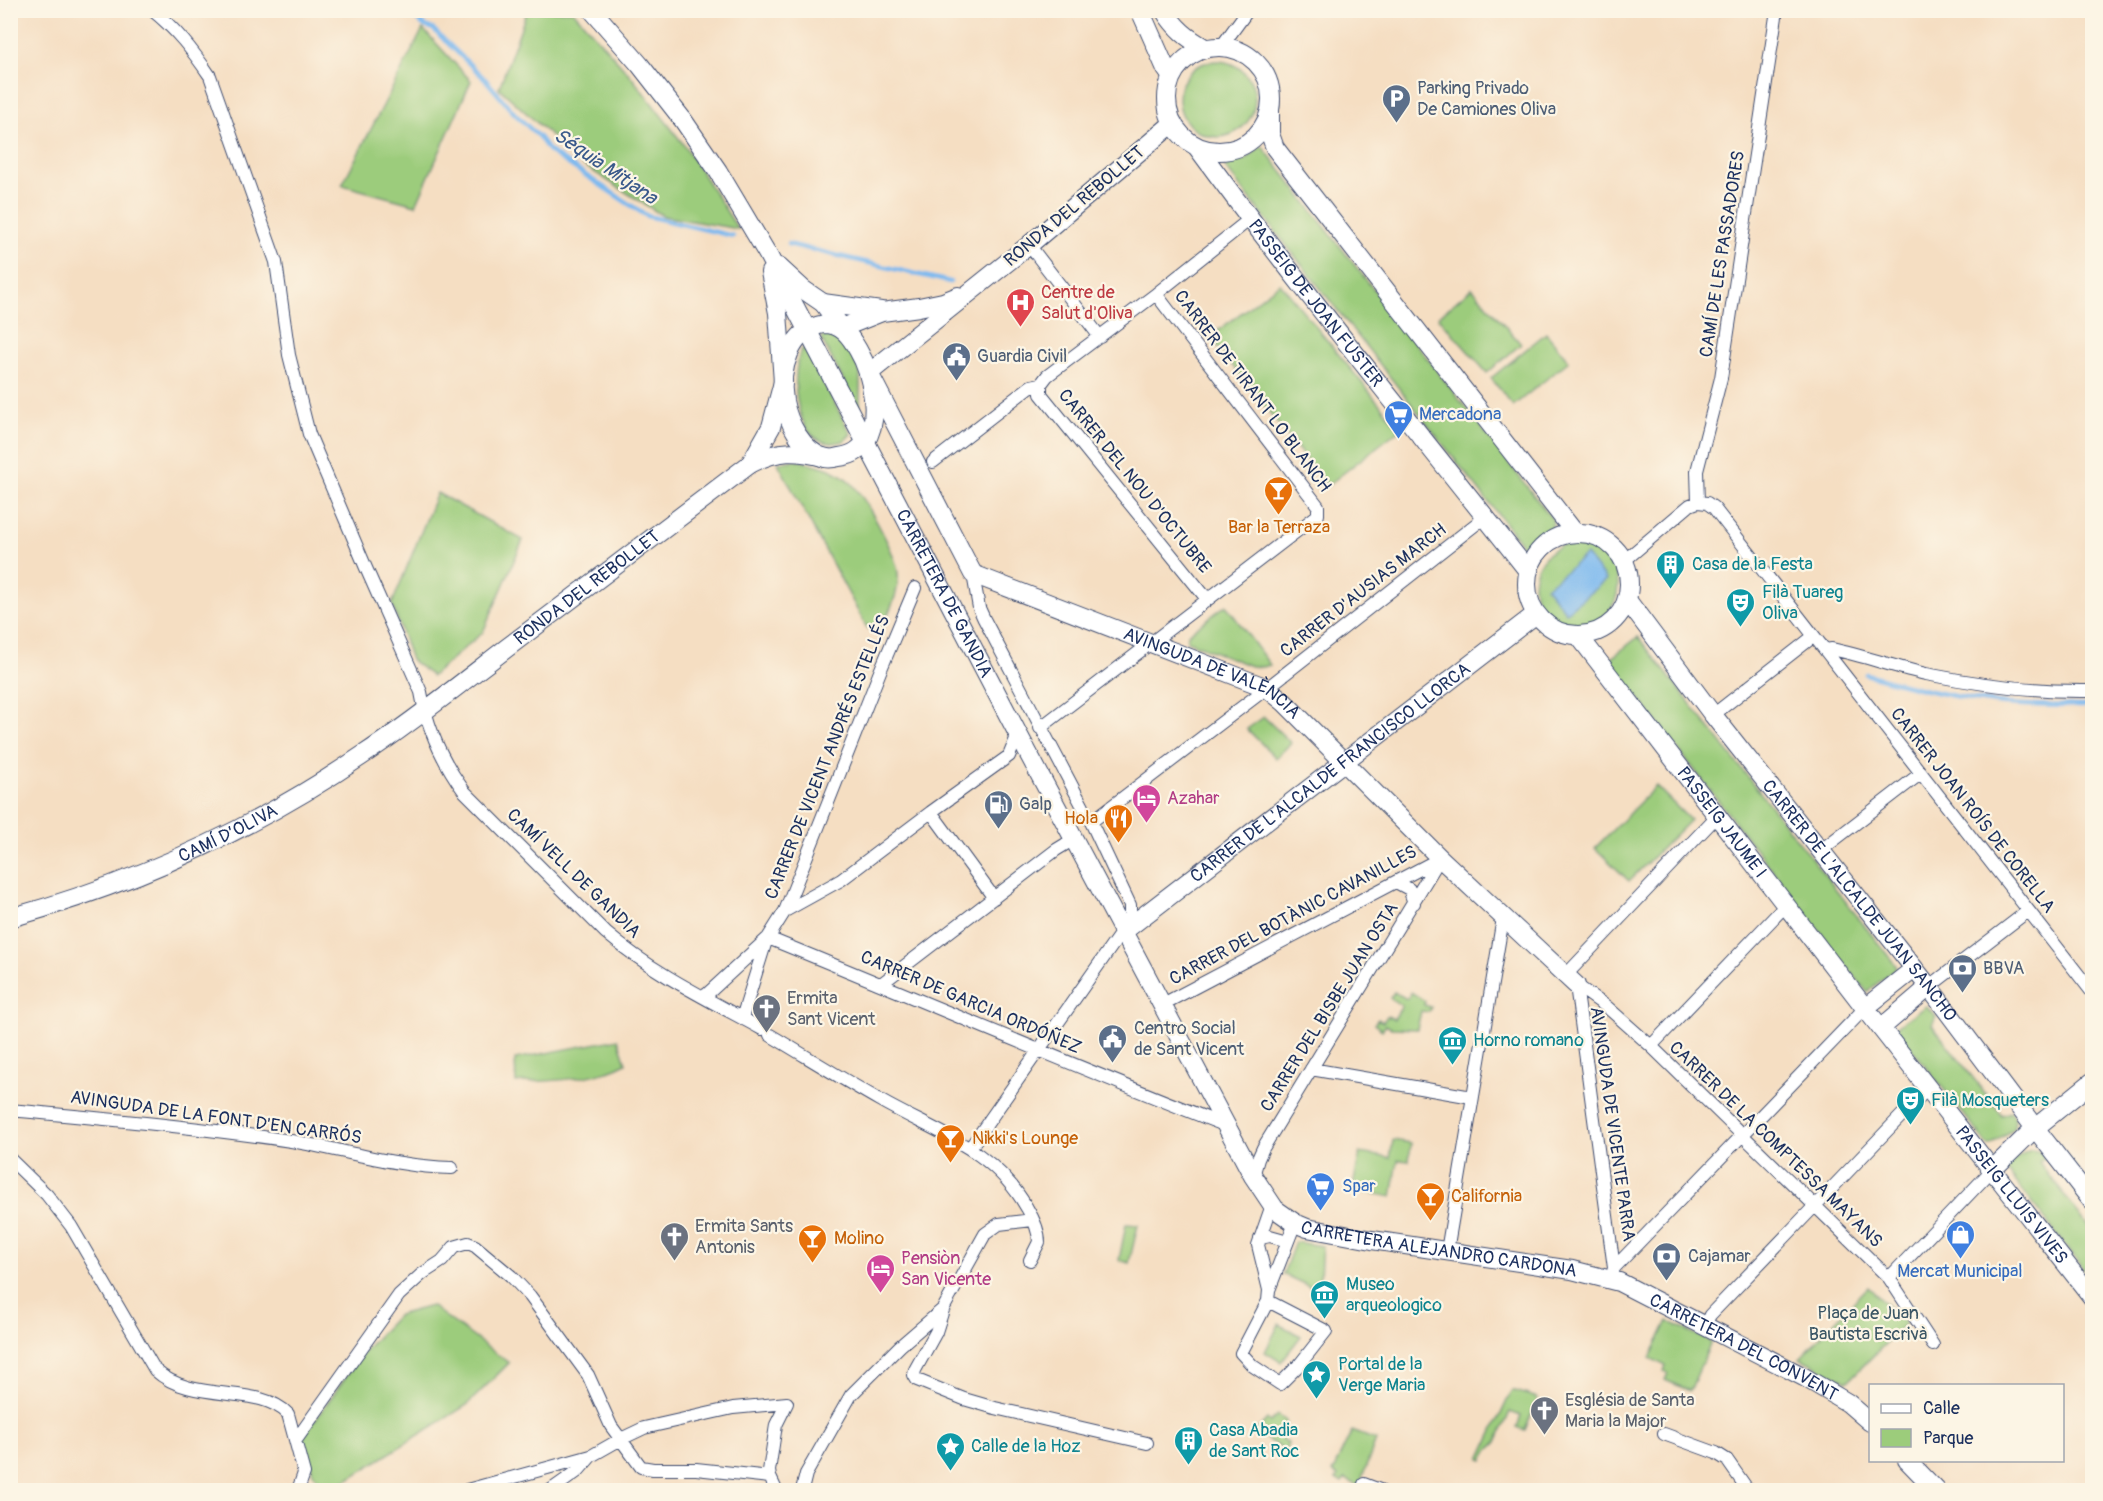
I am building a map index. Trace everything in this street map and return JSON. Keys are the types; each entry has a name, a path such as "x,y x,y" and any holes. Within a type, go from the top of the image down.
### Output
{"street":[{"name":"CAMÍ VELL DE GANDIA","path":"152,10 171,25 210,76 276,262 289,355 309,434 421,692 424,711 445,760 464,791 606,933 650,966 704,998 742,1018 879,1100 970,1148 1008,1180 1021,1197 1033,1220"},
{"path":"592,10 640,65 683,120 718,171 768,255 790,278 823,303 858,349 973,574"},
{"path":"1140,10 1166,69 1172,76"},
{"path":"1164,10 1186,37 1213,47 1236,50 1250,57 1261,68 1268,81 1271,97 1270,134 1275,148 1575,533"},
{"path":"1248,10 1213,47 1191,54 1180,63 1172,76 1167,92 1167,108 1172,124 1179,133 1197,147 1219,151 1241,146 1254,138 1264,126 1270,112"},
{"name":"CAMÍ DE LES PASSADORES","path":"1698,502 1696,471 1721,378 1778,10"},
{"name":"RONDA DEL REBOLLET","path":"869,374 974,287 1029,245 1172,124"},
{"name":"PASSEIG DE JOAN FUSTER","path":"1197,147 1395,406 1528,571"},
{"path":"933,462 1031,386 1041,384 1047,376 1156,294 1250,219"},
{"path":"1029,245 1100,337"},
{"path":"768,255 778,313 784,399 791,423 806,444 826,458 850,455 866,442 871,432 873,417 869,374"},
{"name":"CARRETERA DE GANDIA","path":"768,255 1074,839 1131,924 1163,1004 1253,1176 1272,1205"},
{"name":"RONDA DEL REBOLLET","path":"842,328 882,312 944,302 974,287"},
{"name":"CARRER DE TIRANT LO BLANCH","path":"1156,294 1318,506 1319,511 1318,515 1207,599"},
{"path":"823,303 882,312"},
{"path":"807,331 824,324 842,328"},
{"name":"RONDA DEL REBOLLET","path":"750,464 771,427 790,350 807,331"},
{"name":"CARRER DEL NOU D'OCTUBRE","path":"1041,384 1041,394 1207,599"},
{"name":"RONDA DEL REBOLLET","path":"424,711 750,464 769,454 795,451 826,458"},
{"path":"1624,561 1690,505 1698,502"},
{"name":"CARRER JOAN ROÍS DE CORELLA","path":"1698,502 1707,503 1714,508 2092,992"},
{"name":"CARRER D'AUSIAS MARCH","path":"1091,822 1485,517"},
{"path":"1566,534 1595,536 1604,540 1624,561 1629,576 1627,600 1622,611 1610,624 1595,633 1578,635 1559,632 1542,621 1528,598 1526,580 1536,554 1549,542 1566,534"},
{"name":"CARRETERA DE GANDIA","path":"973,574 977,599 984,619 1091,822 1130,905 1131,924"},
{"name":"AVINGUDA DE VALÈNCIA","path":"973,574 1267,688 1284,702 1440,858 1571,980"},
{"name":"CARRER DE VICENT ANDRÉS ESTELLÉS","path":"742,1018 768,938 785,911 880,669 915,588"},
{"path":"1040,728 1207,599"},
{"name":"CARRER DE L'ALCALDE JUAN SANCHO","path":"1627,600 1713,715 1929,987 2092,1201"},
{"name":"CARRER DE L'ALCALDE FRANCISCO LLORCA","path":"1131,924 1536,614"},
{"name":"PASSEIG JAUME I","path":"1578,635 1865,1008"},
{"path":"1713,715 1814,636"},
{"path":"1825,650 1832,649 1927,674 2002,687 2092,691"},
{"name":"CAMÍ D’OLIVA","path":"10,918 79,897 221,837 353,762 424,711"},
{"path":"785,911 841,880 1010,756 1018,734"},
{"path":"1820,851 1920,774"},
{"path":"931,812 994,898"},
{"path":"1571,980 1717,816"},
{"path":"881,984 1056,850 1074,839"},
{"name":"CARRER DEL BOTÀNIC CAVANILLES","path":"1163,1004 1440,858"},
{"name":"CARRER DEL BISBE JUAN OSTA","path":"1253,1176 1263,1148 1440,858"},
{"path":"1396,882 1409,889 1414,903"},
{"path":"1651,1046 1786,905"},
{"path":"1881,1028 1929,987 2028,911"},
{"path":"1447,1251 1503,918"},
{"path":"970,1148 1109,951 1131,924"},
{"name":"CARRER DE VICENT ANDRÉS ESTELLÉS","path":"704,998 768,938"},
{"name":"CARRER DE GARCIA ORDÓÑEZ","path":"768,938 1227,1126"},
{"path":"1612,1274 1741,1135 1865,1008 1914,969"},
{"name":"CARRER DE LA COMPTESSA MAYANS","path":"1571,980 1607,1007 1651,1046 1889,1278 1934,1345"},
{"name":"AVINGUDA DE VICENTE PARRA","path":"1571,980 1612,1274"},
{"name":"PASSEIG LLUIS VIVES","path":"1865,1008 2092,1297"},
{"path":"1311,1069 1472,1097"},
{"path":"1889,1278 2035,1128 2092,1082"},
{"path":"1705,1326 1710,1315 1928,1088"},
{"name":"AVINGUDA DE LA FONT D'EN CARRÓS","path":"10,1110 221,1132 452,1168"},
{"path":"10,1159 47,1195 71,1226 155,1370 170,1381 193,1390 269,1401 288,1414 304,1473 298,1491"},
{"path":"1272,1205 1258,1250 1268,1295 1326,1331 1300,1364 1280,1384 1253,1366 1241,1353 1268,1295 1295,1223"},
{"name":"CARRETERA ALEJANDRO CARDONA","path":"1272,1205 1295,1223 1319,1231 1572,1270 1612,1274"},
{"path":"1030,1260 1039,1242 1033,1220 999,1224 988,1230 977,1245 944,1308 936,1332 915,1370 914,1375 917,1380 964,1399 995,1408 1147,1443"},
{"path":"1260,1238 1270,1236 1288,1241"},
{"path":"296,1440 399,1295 422,1274 442,1261 454,1247 464,1243 475,1246 530,1296 588,1375 611,1426 637,1464 644,1468 696,1469 770,1476"},
{"name":"CARRETERA DEL CONVENT","path":"1612,1274 1840,1398 1869,1421"},
{"path":"802,1491 806,1474 851,1395 893,1352 944,1308"},
{"path":"467,1491 591,1456 644,1428 733,1408 786,1403 776,1425 770,1476 776,1491"},
{"path":"1664,1434 1722,1456 1738,1474 1748,1491"},
{"path":"551,1491 578,1471 591,1456"},
{"path":"1908,1462 1936,1491"},
{"path":"1364,1485 1380,1491"}],"green space":[{"path":"527,11 573,11 630,75 684,145 738,229 663,216 583,165 499,88"},
{"path":"423,29 471,81 416,205 342,185"},
{"path":"1217,61 1232,64 1244,72 1252,84 1255,99 1252,114 1244,126 1232,134 1217,137 1202,134 1190,126 1182,114 1179,99 1182,84 1190,72 1202,64"},
{"path":"1262,146 1553,520 1552,528 1540,535 1528,547 1523,546 1224,166 1246,159"},
{"path":"1280,283 1400,429 1327,486 1210,337"},
{"path":"1472,288 1521,344 1487,373 1438,317"},
{"path":"1546,333 1569,361 1513,406 1491,378"},
{"path":"830,334 847,342 860,373 860,406 857,406 822,340 822,336"},
{"path":"805,348 851,434 844,441 828,443 815,437 806,426 800,412 796,395 797,363 801,350"},
{"path":"795,460 817,465 844,477 856,489 879,526 892,553 898,574 896,595 882,626 869,629 866,626 778,463"},
{"path":"437,493 523,540 483,632 432,676 411,660 392,604"},
{"path":"1576,543 1592,546 1611,562 1618,585 1615,601 1599,620 1576,627 1560,624 1541,608 1534,585 1537,569 1553,550"},
{"path":"1226,605 1270,665 1251,666 1187,641 1188,634"},
{"path":"1638,637 1897,967 1867,992 1609,660"},
{"path":"1264,717 1291,743 1276,758 1247,729"},
{"path":"1656,786 1690,820 1629,881 1595,848"},
{"path":"1394,992 1407,999 1411,992 1425,1001 1424,1005 1431,1007 1429,1012 1421,1011 1417,1029 1391,1028 1386,1025 1382,1030 1374,1024 1378,1019 1383,1022 1387,1016 1394,1019 1402,1006 1390,998"},
{"path":"1926,1006 1936,1016 1932,1025 2002,1115 2011,1112 2015,1117 2014,1128 1991,1145 1988,1145 1897,1030 1898,1025"},
{"path":"618,1039 626,1063 614,1069 572,1079 516,1083 515,1059"},
{"path":"1393,1140 1411,1143 1409,1161 1398,1160 1392,1197 1352,1190 1360,1153 1390,1158"},
{"path":"2031,1150 2038,1151 2046,1157 2039,1162 2092,1231 2092,1280 2006,1169 2010,1163"},
{"path":"1126,1224 1138,1225 1129,1263 1119,1260"},
{"path":"1295,1242 1322,1246 1319,1291 1283,1274"},
{"name":"Plaça de Juan Bautista Escrivà","path":"1868,1287 1906,1323 1847,1382 1800,1358"},
{"path":"431,1306 509,1363 467,1405 331,1490 324,1490 313,1473 303,1437 365,1350 398,1315"},
{"path":"1668,1321 1711,1342 1690,1391 1665,1380 1668,1373 1664,1371 1666,1366 1650,1358"},
{"path":"1279,1324 1301,1336 1281,1362 1265,1352"},
{"path":"1512,1390 1538,1398 1525,1430 1517,1427 1521,1416 1510,1412 1497,1442 1483,1460 1480,1459"},
{"path":"1278,1415 1286,1421 1282,1440 1288,1442 1286,1451 1256,1431 1267,1419 1270,1422"},
{"path":"1352,1431 1376,1440 1359,1486 1345,1479 1342,1483 1332,1472 1336,1468"}],"water":[{"path":"1586,555 1606,580 1566,612 1546,587"}],"waterway":[{"name":"Séquia Mitjana","path":"404,10 425,26 433,29 485,79 515,114 539,137 549,151 647,216 733,236"},
{"name":"Séquia Mitjana","path":"788,244 950,282"},
{"path":"1866,674 1935,692 1987,702 2092,706"}],"place":[{"name":"Parking Privado De Camiones Oliva","path":"1396,124"},
{"name":"Centre de Salut d'Oliva","path":"1020,328"},
{"name":"Guardia Civil","path":"956,382"},
{"name":"Mercadona","path":"1398,440"},
{"name":"Bar la Terraza","path":"1279,516"},
{"name":"Casa de la Festa","path":"1671,590"},
{"name":"Filà Tuareg Oliva","path":"1741,628"},
{"name":"Azahar","path":"1146,824"},
{"name":"Galp","path":"998,830"},
{"name":"Hola","path":"1119,844"},
{"name":"BBVA","path":"1962,994"},
{"name":"Ermita Sant Vicent","path":"766,1034"},
{"name":"Centro Social de Sant Vicent","path":"1113,1064"},
{"name":"Horno romano","path":"1452,1066"},
{"name":"Filà Mosqueters","path":"1910,1126"},
{"name":"Nikki's Lounge","path":"951,1164"},
{"name":"Spar","path":"1321,1212"},
{"name":"California","path":"1430,1222"},
{"name":"Mercat Municipal","path":"1960,1260"},
{"name":"Ermita Sants Antonis","path":"674,1262"},
{"name":"Molino","path":"813,1264"},
{"name":"Cajamar","path":"1667,1282"},
{"name":"Pensiòn San Vicente","path":"880,1294"},
{"name":"Museo arqueologico","path":"1325,1320"},
{"name":"Portal de la Verge Maria","path":"1317,1400"},
{"name":"Església de Santa Maria la Major","path":"1544,1436"},
{"name":"Casa Abadia de Sant Roc","path":"1188,1466"},
{"name":"Calle de la Hoz","path":"950,1472"}]}
